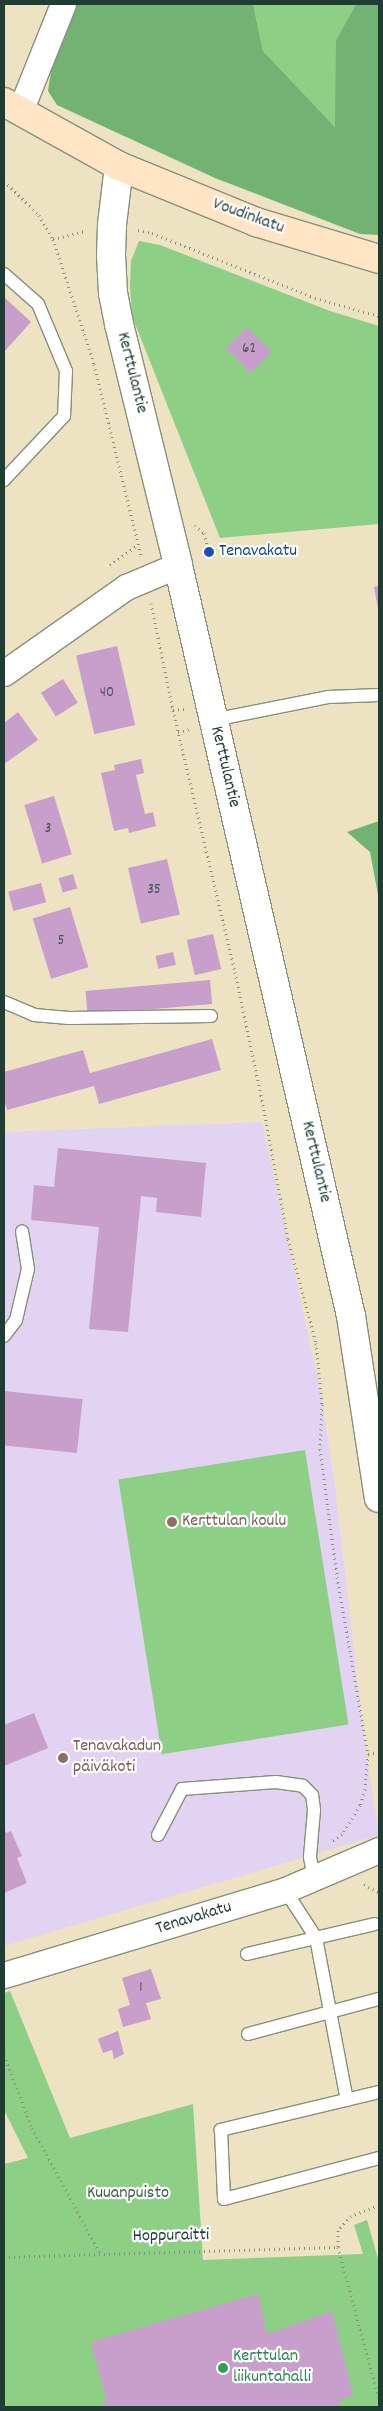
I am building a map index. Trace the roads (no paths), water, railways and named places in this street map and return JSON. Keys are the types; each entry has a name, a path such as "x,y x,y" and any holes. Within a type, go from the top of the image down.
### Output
{"main road":[{"path":"12,106 119,166"},
{"name":"Voudinkatu","path":"119,166 256,222 379,259"}],"street":[{"path":"12,106 63,4"},
{"name":"Kerttulantie","path":"119,166 112,225 113,293 118,324 178,564 200,721 351,1316 375,1435 379,1498"},
{"path":"4,674 98,605 126,587 178,564"},
{"name":"Tenavakatu","path":"4,1975 285,1890 379,1850"}],"lane":[{"path":"4,274 38,304 66,371 64,416 4,480"},
{"path":"200,721 328,696 379,695"},
{"path":"4,1002 34,1015 69,1018 211,1016"},
{"path":"4,1336 16,1320 28,1268 22,1231"},
{"path":"158,1835 182,1789 276,1782 303,1786 312,1795 314,1810 310,1857 314,1879"},
{"path":"285,1890 316,1938 347,2100"},
{"path":"247,1954 375,1924"},
{"path":"248,2034 379,1999"},
{"path":"379,2092 221,2130 224,2199 379,2158"}],"place":[{"name":"Tenavakatu","path":"209,552"},
{"name":"Kerttulan koulu","path":"172,1522"},
{"name":"Tenavakadun päiväkoti","path":"63,1758"},
{"name":"Kerttulan liikuntahalli","path":"223,2368"}],"park label":[{"name":"Kuuanpuisto","path":"128,2194"}]}
